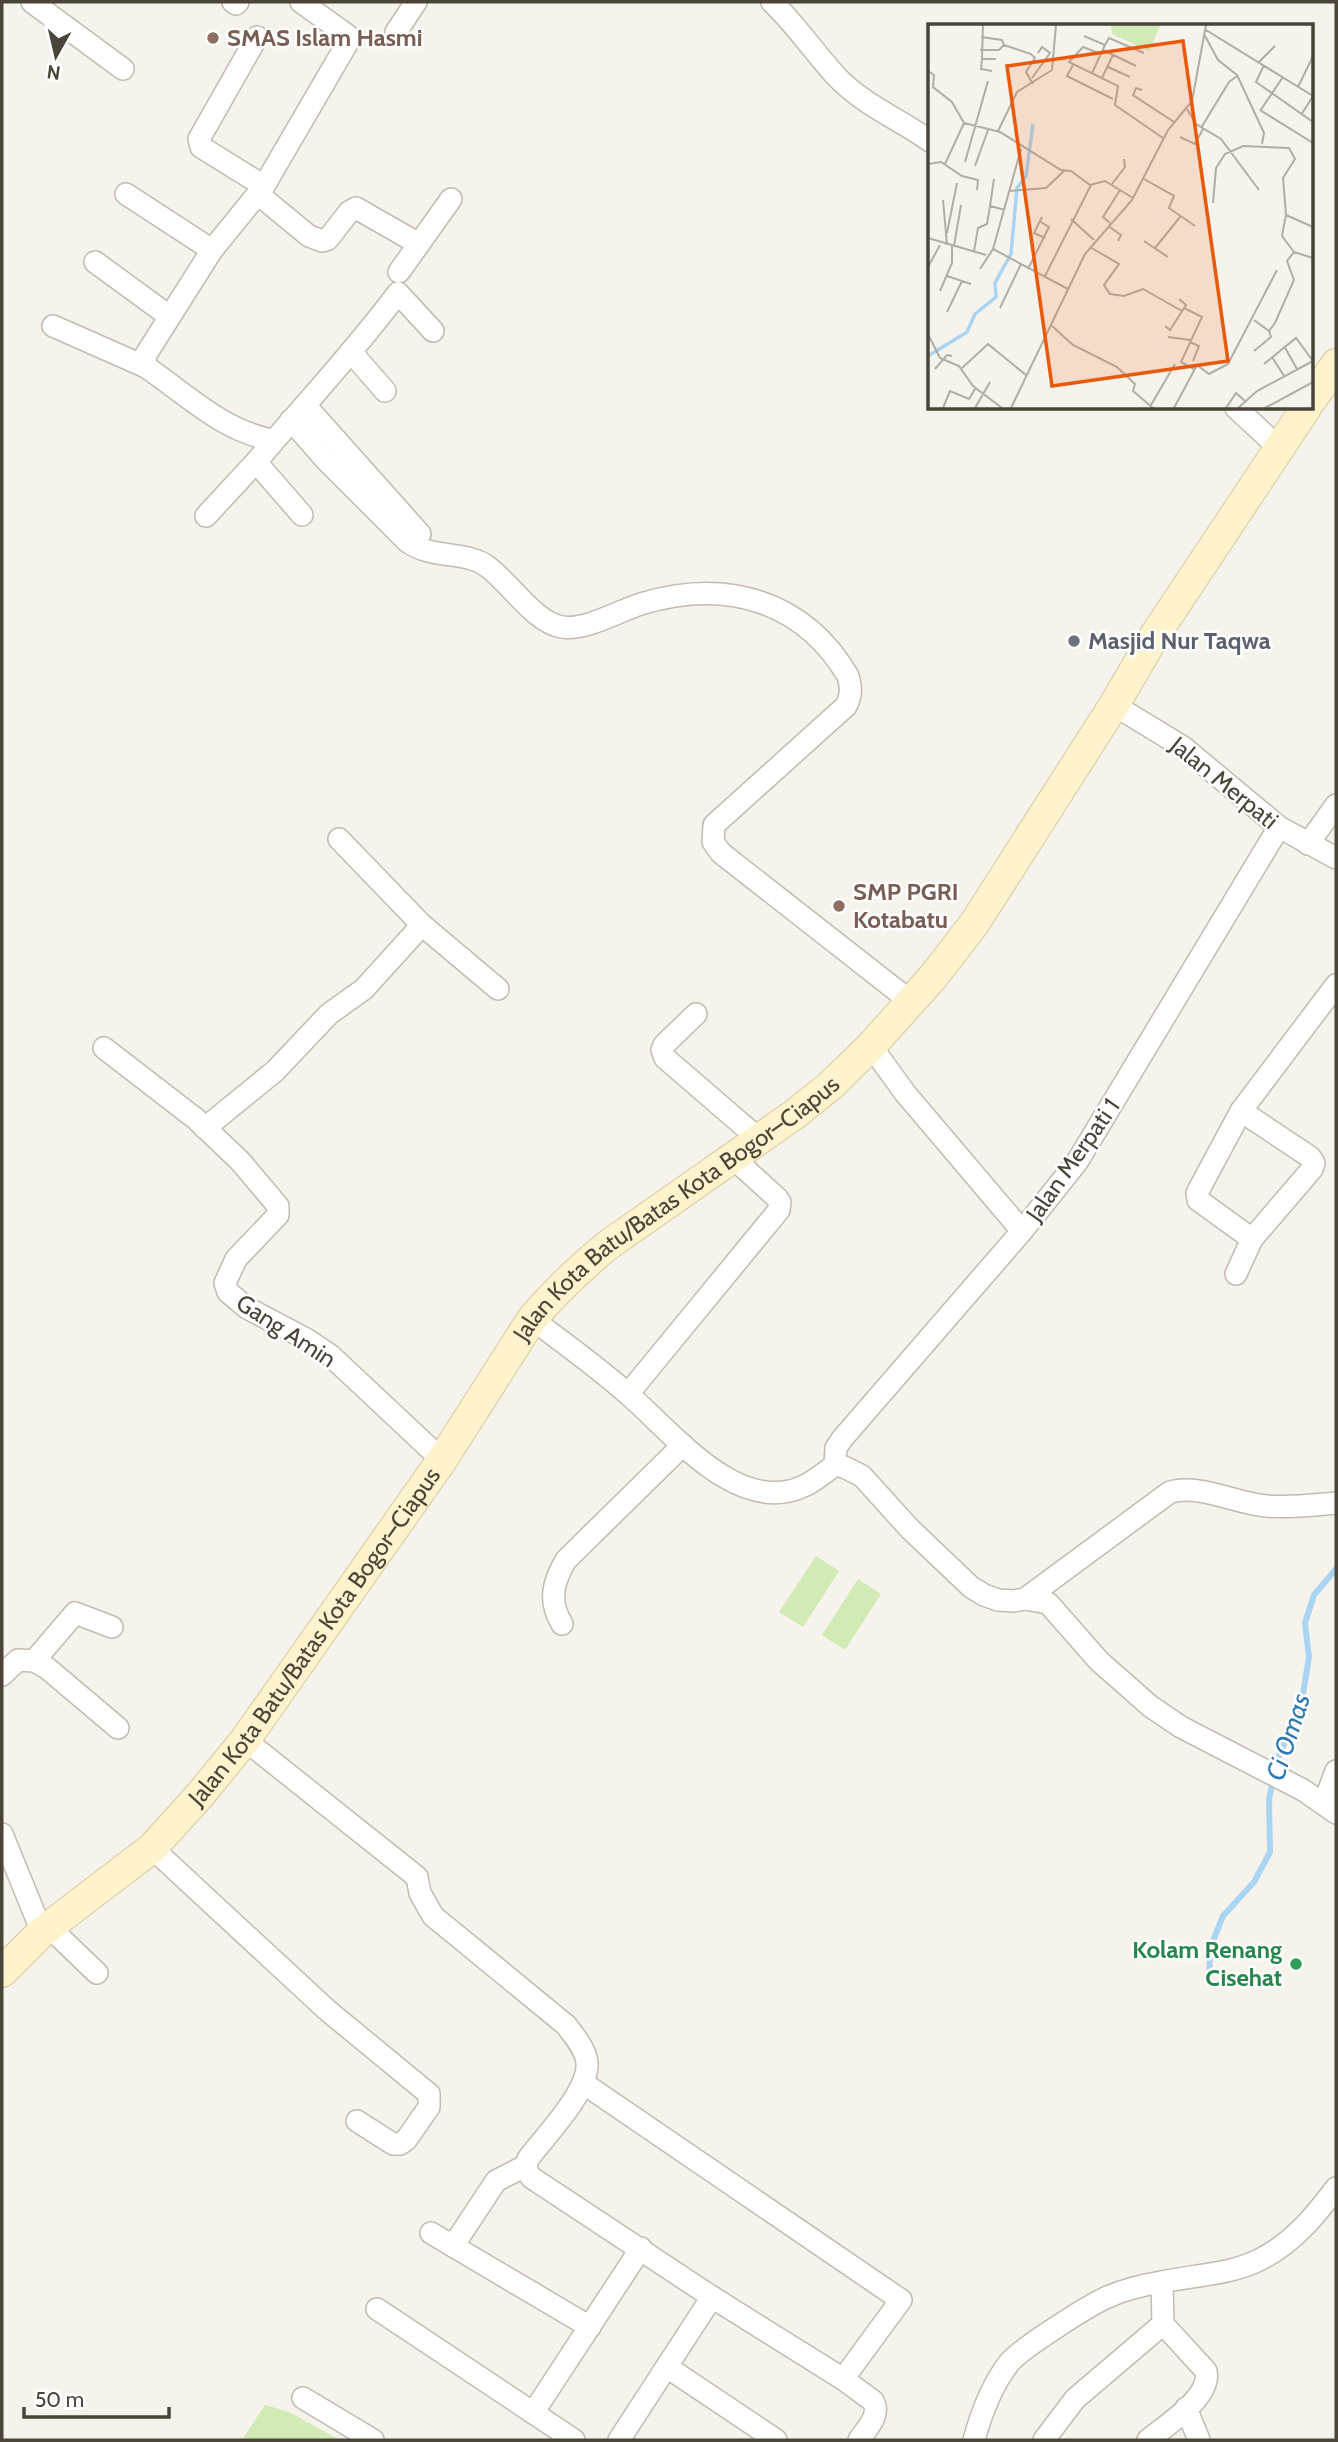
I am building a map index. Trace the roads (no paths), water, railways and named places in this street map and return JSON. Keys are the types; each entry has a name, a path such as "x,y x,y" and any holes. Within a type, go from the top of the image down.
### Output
{"main road":[{"path":"1314,396 1336,364"},
{"name":"Jalan Kota Batu/Batas Kota Bogor–Ciapus","path":"2,1972 45,1930 152,1848 245,1740 442,1460 532,1319 559,1289 608,1245 830,1086 871,1046 946,961 974,924 1114,705 1155,635 1305,410"}],"street":[{"path":"32,2 124,69"},
{"path":"146,367 145,356 169,316 212,250 261,190 348,40 347,35 301,2"},
{"path":"396,32 415,2"},
{"path":"772,2 850,89 928,140"},
{"path":"257,37 199,139 201,147 261,190 305,232 319,240 328,239 349,212 356,208 419,244"},
{"path":"126,194 212,250"},
{"path":"399,272 451,199"},
{"path":"95,262 169,316"},
{"path":"206,516 352,353 398,293 433,331"},
{"path":"52,326 146,367 194,403 244,432 274,440"},
{"path":"352,353 385,391"},
{"path":"1238,410 1278,447"},
{"path":"298,412 420,534"},
{"path":"298,412 326,460 408,542 423,551 487,565 517,596 554,625 579,627 644,603 673,596 707,594 755,601 782,610 810,628 848,676 849,700 846,706 714,825 713,842 721,853 910,1002"},
{"path":"256,463 302,515"},
{"name":"Jalan Merpati","path":"1114,705 1184,747 1279,827 1336,858"},
{"path":"1308,844 1336,805"},
{"name":"Jalan Merpati 1","path":"835,1465 836,1448 842,1438 1022,1231 1091,1142 1279,827"},
{"path":"339,839 422,925 498,989"},
{"path":"205,1128 275,1071 329,1014 364,989 422,925"},
{"path":"1252,1239 1196,1197 1241,1111 1336,985"},
{"path":"696,1014 664,1045 662,1050 665,1058 759,1139"},
{"path":"871,1046 913,1103 1022,1231"},
{"name":"Gang Amin","path":"104,1048 205,1128 240,1161 279,1209 278,1215 230,1269 225,1283 228,1293 247,1308 319,1347 442,1460"},
{"path":"1236,1273 1252,1239 1312,1169 1314,1163 1310,1157 1241,1111"},
{"path":"628,1394 779,1210 780,1202 777,1198 732,1157"},
{"path":"532,1319 628,1394 700,1460 731,1481 764,1491 792,1490 804,1486 835,1465 844,1467 862,1476 910,1529 971,1587 998,1600 1026,1599 1048,1604 1099,1661 1150,1706 1181,1727 1303,1790 1330,1808 1336,1771"},
{"path":"562,1625 555,1613 552,1596 555,1577 566,1560 683,1445"},
{"path":"1026,1599 1170,1492 1197,1491 1267,1506 1336,1503"},
{"path":"34,1661 75,1613 112,1627"},
{"path":"2,1673 18,1660 34,1661 47,1668 118,1728"},
{"path":"245,1740 417,1877 420,1893 433,1916 566,2025 587,2060 583,2083 525,2166 496,2181 453,2246"},
{"path":"2,1834 45,1930 97,1973"},
{"path":"152,1848 327,2010 429,2094 429,2107 400,2144 393,2144 357,2121"},
{"path":"583,2083 901,2300 843,2379"},
{"path":"525,2166 532,2178 873,2401 876,2405 875,2415 859,2440"},
{"path":"974,2440 988,2400 1014,2358 1107,2297 1259,2260 1292,2239 1315,2216 1336,2188"},
{"path":"431,2233 590,2328"},
{"path":"533,2413 641,2248"},
{"path":"1148,2440 1202,2393 1207,2382 1206,2371 1163,2323 1162,2282"},
{"path":"629,2437 667,2367 712,2297"},
{"path":"377,2309 574,2440"},
{"path":"1044,2440 1075,2399 1163,2323"},
{"path":"667,2367 776,2440"},
{"path":"303,2398 373,2440"},
{"path":"1186,2408 1199,2440"}],"waterway":[{"name":"Ci Omas","path":"1209,1981 1210,1948 1223,1916 1254,1882 1270,1852 1269,1799 1279,1755 1301,1706 1309,1657 1305,1623 1314,1595 1336,1569"}],"place":[{"name":"SMAS Islam Hasmi","path":"213,38"},
{"name":"Masjid Nur Taqwa","path":"1074,641"},
{"name":"SMP PGRI Kotabatu","path":"839,906"},
{"name":"Kolam Renang Cisehat","path":"1296,1964"}]}
